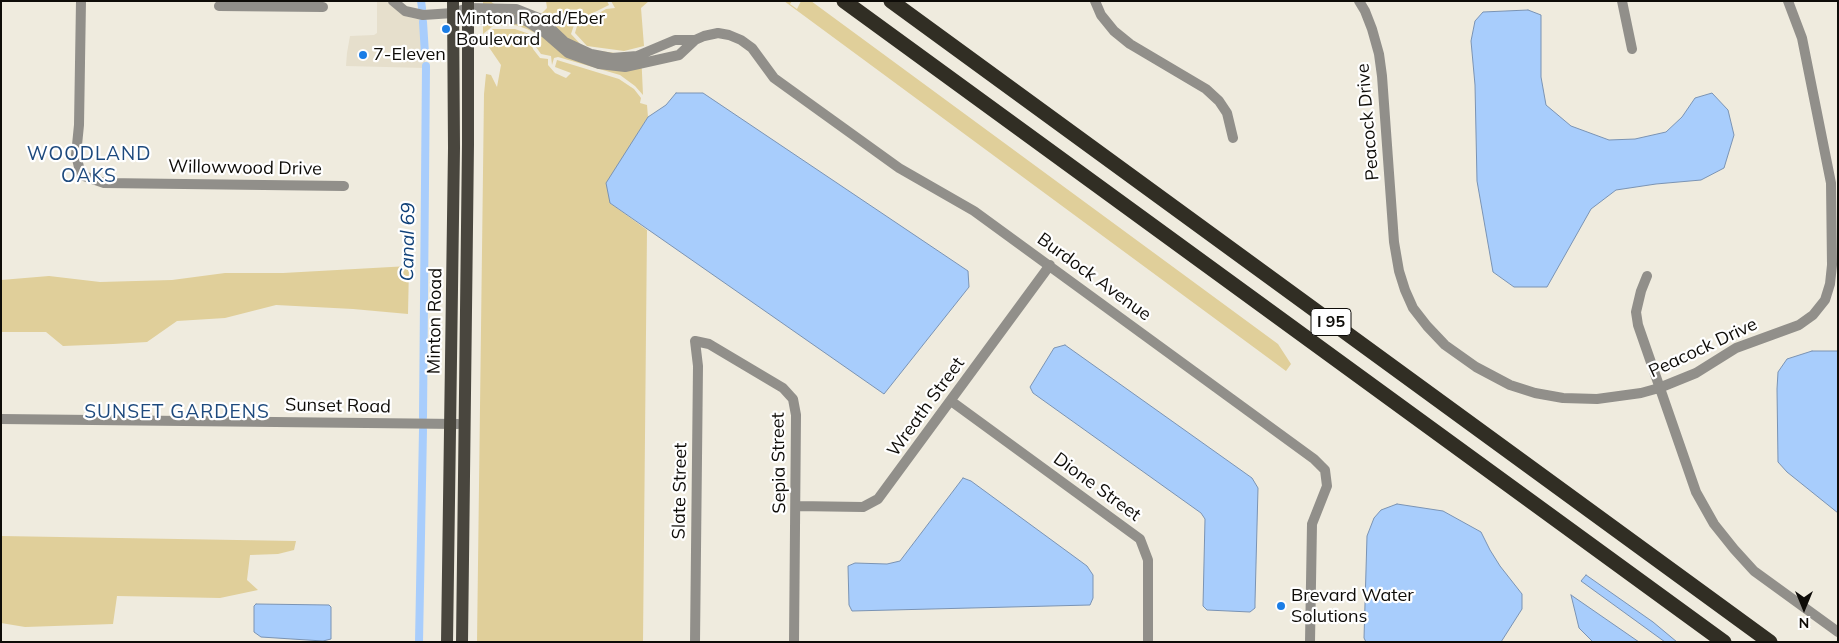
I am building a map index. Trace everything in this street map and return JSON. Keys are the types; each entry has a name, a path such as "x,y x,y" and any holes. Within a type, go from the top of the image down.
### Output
{"highway":[{"name":"I 95","path":"844,1 1724,642"},
{"name":"I 95","path":"891,1 1770,642"}],"main road":[{"name":"Minton Road","path":"447,642 454,148 453,7"},
{"name":"Minton Road","path":"462,642 468,10"}],"street":[{"name":"Willowwood Drive","path":"81,1 79,125 76,155 82,175 104,183 344,186"},
{"path":"393,1 412,14 423,15 453,7 468,10"},
{"path":"1095,1 1101,15 1124,40 1206,89 1219,101 1227,113 1232,138"},
{"name":"Peacock Drive","path":"1358,1 1365,11 1379,54 1394,242 1398,271 1413,308 1445,345 1476,367 1510,385 1535,393 1563,398 1597,399 1625,396 1659,388 1696,372 1736,348 1799,325 1814,315 1825,300 1830,284 1831,192 1829,169 1802,38 1788,1"},
{"path":"1622,1 1632,49"},
{"path":"219,6 258,4 323,7"},
{"name":"Burdock Avenue","path":"468,10 523,19 548,30 568,53 625,67 642,59 666,42 695,40"},
{"name":"Burdock Avenue","path":"642,59 669,58 679,55 695,40 718,33 741,40 752,48 774,78 899,168 974,211 1314,459 1325,470 1327,486 1312,524 1310,642"},
{"path":"666,42 669,58"},
{"name":"Wreath Street","path":"796,506 864,507 878,499 1050,265"},
{"path":"1647,276 1641,290 1636,312 1638,325 1696,492 1714,524 1754,571 1838,632"},
{"name":"Sepia Street","path":"696,341 708,344 742,363 783,388 793,399 796,415 794,642"},
{"name":"Slate Street","path":"695,642 698,366 696,341"},
{"name":"Dione Street","path":"951,401 1140,539 1148,560 1148,642"},
{"name":"Sunset Road","path":"1,418 465,424"}],"shaded area":[{"path":"377,1 389,1 403,15 424,19 425,68 346,66 350,36 374,35 377,33"},
{"path":"483,1 490,1 494,4 541,14 547,8 546,1 607,1 609,5 575,22 571,34 585,49 623,54 641,51 643,95 635,86 620,75 558,57 554,58 552,65 551,56 541,54 536,47 537,34 527,29 515,25 493,26 483,34"},
{"path":"611,1 649,1 641,8 644,46 624,51 587,46 575,33 577,26 606,9 615,8"},
{"path":"784,1 792,1 790,4 797,9 801,1 811,1 1278,344 1291,364 1286,371"},
{"path":"493,29 515,29 535,36 531,41 533,49 540,58 548,59 548,65 555,73 566,78 571,73 555,67 557,60 619,79 634,89 641,98 640,103 647,105 648,117 638,133 610,203 647,230 643,642 477,642 484,94 486,74 491,75 497,87 501,65 484,40"},
{"path":"409,266 408,314 276,305 225,318 177,321 147,342 113,344 63,346 46,332 1,332 1,280 49,276 100,282 172,280 225,273 283,273"},
{"path":"1,536 296,541 294,550 278,554 250,555 247,580 258,590 220,598 117,596 113,624 25,627 1,623"}],"water":[{"path":"1528,10 1541,15 1541,77 1546,105 1571,126 1609,140 1635,139 1666,132 1682,117 1695,98 1712,93 1728,110 1734,135 1724,168 1701,180 1616,190 1591,209 1547,287 1514,287 1493,272 1477,181 1475,85 1471,41 1475,21 1483,12"},
{"path":"676,93 703,93 968,271 969,287 884,394 610,203 606,183 648,117 666,105"},
{"path":"1065,345 1252,478 1258,488 1255,608 1250,612 1207,610 1203,606 1205,519 1201,513 1033,393 1030,387 1054,348"},
{"path":"1812,351 1838,351 1838,513 1787,472 1778,462 1778,372 1787,359"},
{"path":"963,478 971,481 1087,566 1093,575 1093,598 1090,605 852,611 849,605 848,566 855,563 887,564 900,561"},
{"path":"1397,504 1443,511 1481,532 1500,566 1522,594 1522,609 1501,642 1366,642 1364,638 1367,536 1374,518 1381,510"},
{"path":"1586,575 1653,622 1677,642 1665,642 1581,581"},
{"path":"1571,595 1639,642 1593,642 1579,628"},
{"path":"256,604 329,605 331,607 331,639 323,641 261,637 254,632 254,606"}],"waterway":[{"name":"Canal 69","path":"421,1 422,8"},
{"name":"Canal 69","path":"423,22 425,54"},
{"name":"Canal 69","path":"423,417 426,66"},
{"name":"Canal 69","path":"419,642 423,430"}],"place":[{"name":"Minton Road/Eber Boulevard","path":"446,29"},
{"name":"7-Eleven","path":"363,55"},
{"name":"Brevard Water Solutions","path":"1281,606"}],"district":[{"name":"WOODLAND OAKS","path":"89,165"},
{"name":"SUNSET GARDENS","path":"177,412"}]}
